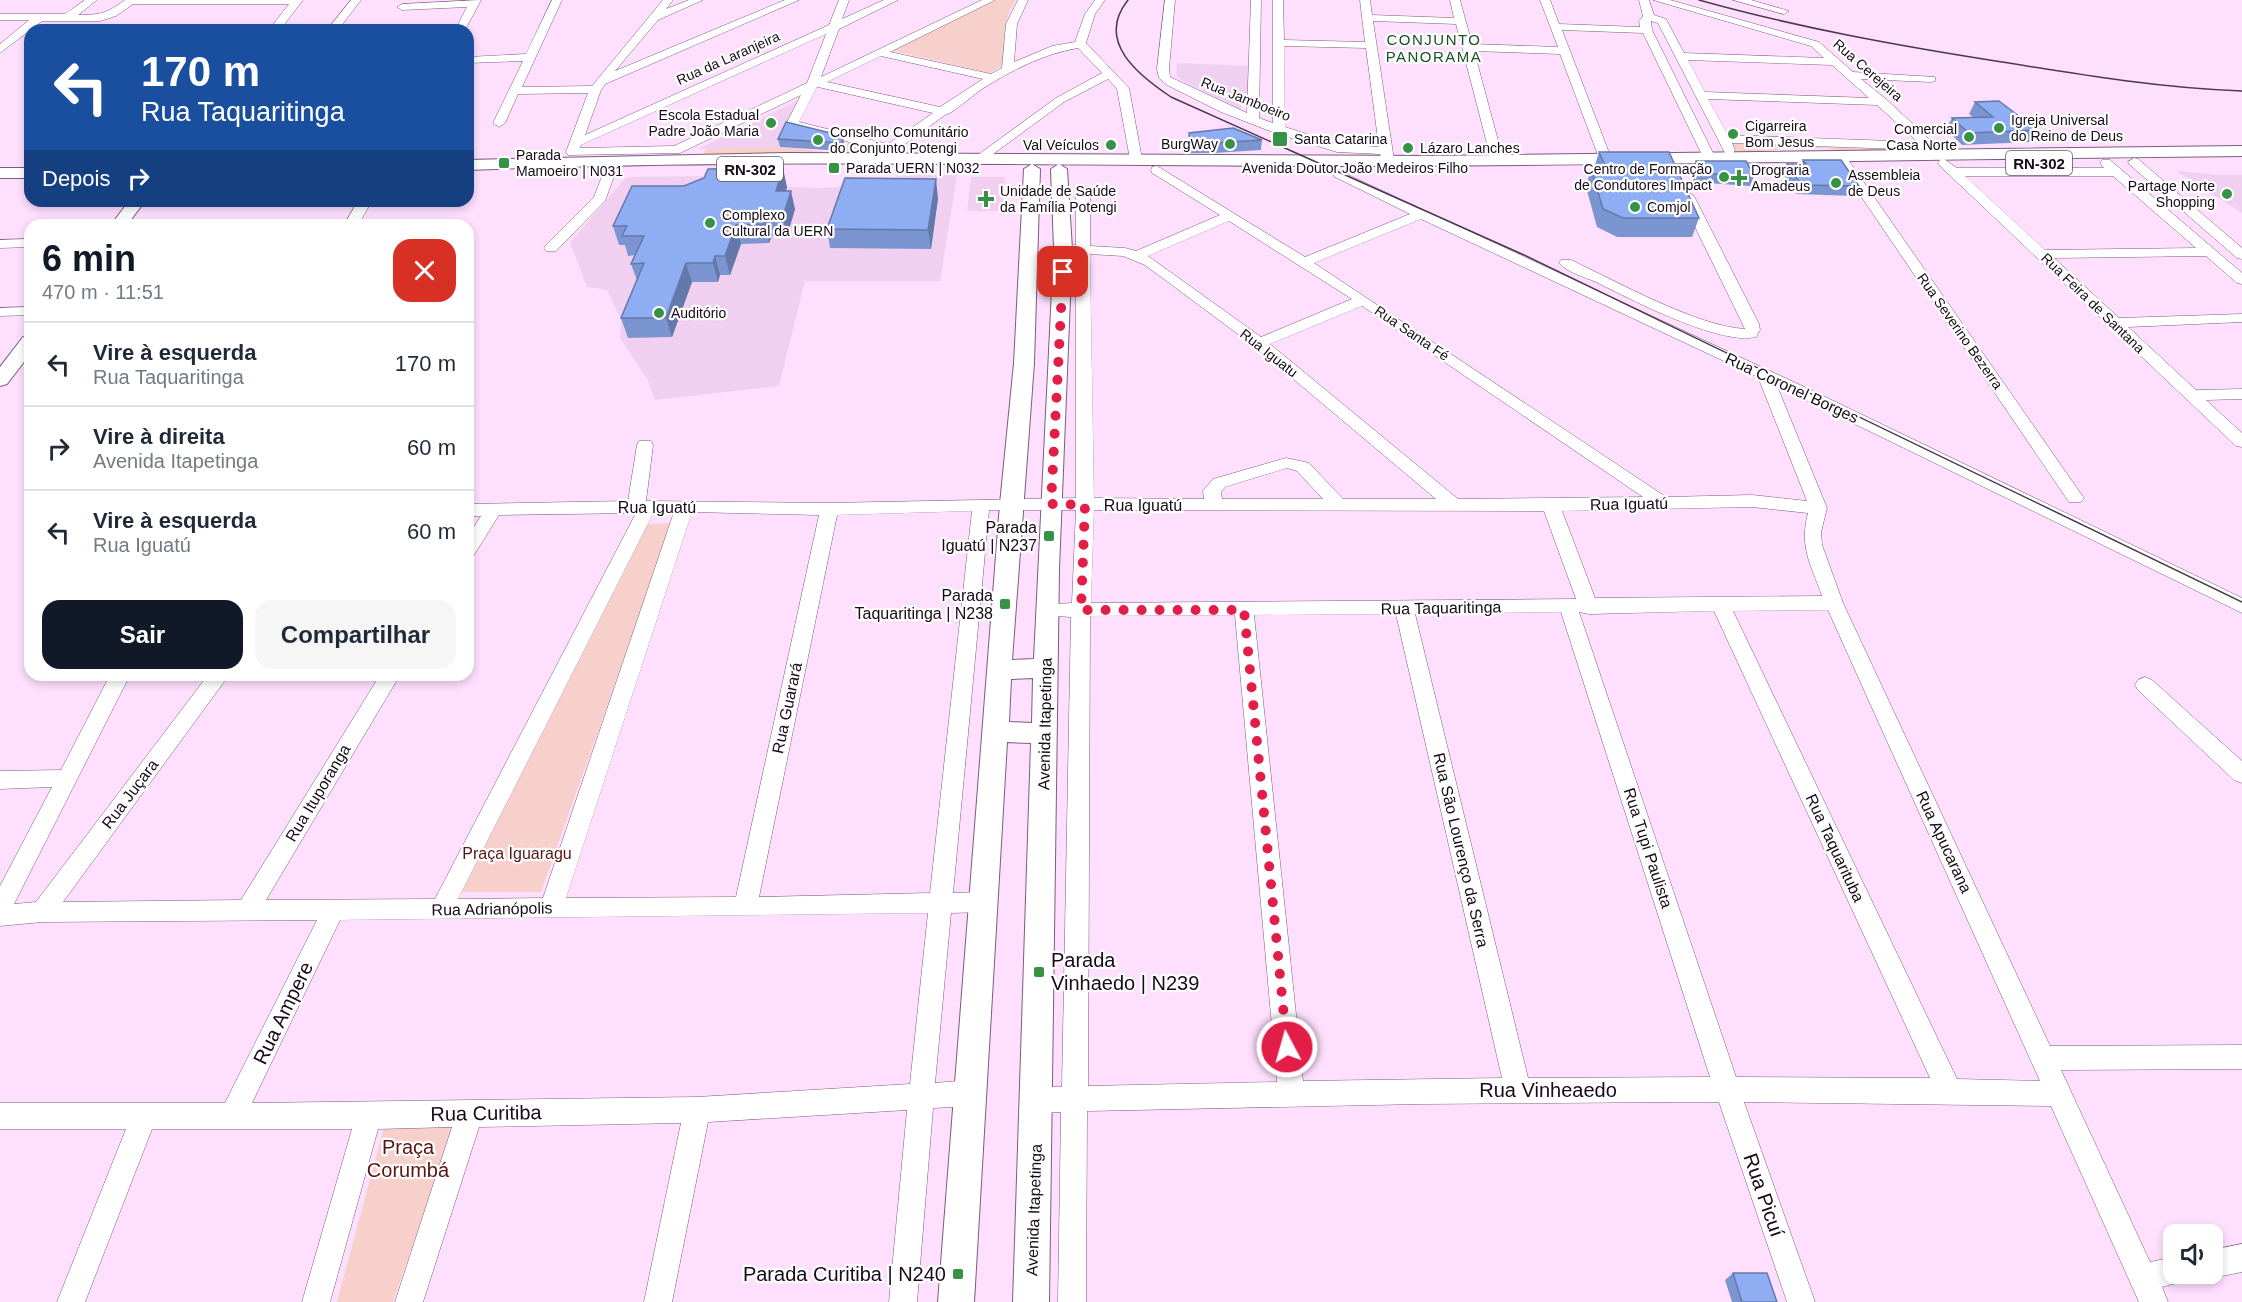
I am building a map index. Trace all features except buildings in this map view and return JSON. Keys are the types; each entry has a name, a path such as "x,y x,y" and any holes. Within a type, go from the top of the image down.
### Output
{"main road":[{"name":"Avenida Doutor João Medeiros Filho","path":"1096,164 1157,170 1677,176 1943,159 2111,167 2134,162 2242,151"},
{"name":"RN-302","path":"474,164 572,152 597,160 761,159 887,152 988,157"},
{"name":"Avenida Doutor João Medeiros Filho","path":"474,174 1038,162 1067,185 1096,164 1136,159 1387,156 1497,159 1733,157 1943,159 2188,156 2242,159"},
{"path":"2111,167 2103,158 2109,156 2188,156"},
{"path":"988,157 1096,164"},
{"path":"674,170 698,165 748,165 757,163 761,159"},
{"path":"504,173 511,167 597,160"},
{"path":"956,1302 1011,504 1038,162"},
{"path":"1067,185 1096,164"},
{"path":"0,173 24,173"},
{"path":"0,182 24,181"},
{"name":"Avenida Itapetinga","path":"1031,1302 1051,504 1058,372 1074,249 1067,185"},
{"path":"0,380 24,349"},
{"path":"1023,373 1058,372"},
{"path":"1000,670 1046,668"},
{"path":"996,732 1044,733"}],"street":[{"path":"68,17 92,0"},
{"path":"337,24 356,0"},
{"path":"499,123 557,0"},
{"path":"668,0 598,86 572,152 676,150 990,0"},
{"path":"653,18 698,0"},
{"path":"515,91 598,86 794,0"},
{"path":"844,0 831,28 815,85 792,124 887,152 1008,69 1053,48 1080,44"},
{"name":"Rua da Laranjeira","path":"572,152 893,0"},
{"path":"1008,69 1008,39 1016,11 1023,0"},
{"path":"1080,44 1090,14 1100,0"},
{"name":"Rua Jamboeiro","path":"1170,0 1163,69 1165,78 1213,104 1279,130 1328,146 1387,156"},
{"path":"1365,0 1387,156"},
{"path":"1455,0 1497,159"},
{"path":"1545,0 1605,158"},
{"name":"Rua Cerejeira","path":"1658,0 1701,6 1811,43 1883,102 1943,159"},
{"path":"1738,0 1784,11"},
{"path":"0,17 100,18 112,14 131,1 297,1"},
{"path":"278,24 297,1"},
{"path":"1644,1 1649,17"},
{"path":"402,7 476,2"},
{"path":"463,24 476,2"},
{"path":"1253,120 1256,5 1279,6 1279,130"},
{"path":"32,24 40,17"},
{"path":"1649,17 1644,21 1647,30 1709,157"},
{"path":"1649,17 1662,21 1733,157"},
{"path":"1368,18 1460,21"},
{"path":"1555,27 1647,30"},
{"path":"0,50 24,30"},
{"path":"1279,43 1371,45"},
{"path":"1080,44 1123,88 1136,159"},
{"path":"1466,47 1564,51"},
{"path":"880,53 993,78"},
{"path":"1680,56 1837,62"},
{"path":"474,60 531,57"},
{"path":"988,157 1060,100 1110,73"},
{"path":"1851,75 1931,79"},
{"path":"815,85 945,112"},
{"path":"1701,95 1883,102"},
{"path":"1723,139 1943,159"},
{"name":"Rua Feira de Santana","path":"1943,159 2242,442"},
{"path":"2134,162 2242,255"},
{"name":"Rua Severino Bezerra","path":"1845,164 2074,498"},
{"path":"2111,167 2242,280"},
{"name":"Rua Santa Fé","path":"1157,170 1363,300 1663,503"},
{"path":"551,248 600,198 610,171"},
{"name":"Rua Coronel Borges","path":"1340,176 1765,375 2242,606"},
{"path":"1566,263 1682,316 1726,331 1744,335 1751,333 1754,330 1752,324 1677,176"},
{"path":"1302,263 1422,214"},
{"path":"1137,256 1229,216"},
{"path":"0,244 24,243"},
{"name":"Rua Iguatu","path":"1074,249 1106,250 1137,256 1150,262 1259,343 1454,504"},
{"name":"Avenida Itapetinga","path":"1072,1302 1081,610 1085,505 1074,249"},
{"path":"2042,254 2208,252"},
{"path":"1259,343 1363,300"},
{"path":"0,312 24,311"},
{"path":"2114,322 2242,318"},
{"path":"1765,375 1818,508"},
{"path":"2191,395 2242,394"},
{"path":"441,910 642,506 645,446"},
{"path":"1214,505 1212,491 1219,483 1286,463 1303,467 1338,504"},
{"name":"Rua Iguatú","path":"474,510 642,506 829,508 1011,504 1551,506 1752,501 1818,508"},
{"path":"551,908 685,506"},
{"path":"903,1302 921,1097 981,506"},
{"name":"Rua Tupi Paulista","path":"1551,506 1578,606 1727,1089"},
{"name":"Rua Guarará","path":"745,907 829,508"},
{"name":"Rua Apucarana","path":"1818,508 1812,532 1813,545 1834,603 2149,1289"},
{"path":"474,541 494,509"},
{"name":"Rua Taquaritinga","path":"1047,610 1404,609 1834,603"},
{"name":"Rua Taquarituba","path":"1720,606 1949,1091"},
{"name":"Rua São Lourenço da Serra","path":"1404,609 1518,1090"},
{"path":"1244,610 1291,1093"},
{"path":"0,909 117,681"},
{"name":"Rua Juçara","path":"42,912 215,681"},
{"name":"Rua Ituporanga","path":"247,911 386,681"},
{"path":"2145,685 2242,774"},
{"path":"0,780 66,778"},
{"name":"Rua Adrianópolis","path":"0,916 42,912 745,907 942,901 984,902"},
{"name":"Rua Ampere","path":"233,1115 333,911"},
{"path":"2044,1058 2242,1057"},
{"name":"Rua Vinheaedo","path":"1036,1100 1518,1090 1727,1089 2060,1094"},
{"name":"Rua Picuí","path":"1727,1089 1801,1302"},
{"name":"Rua Curitiba","path":"0,1116 369,1116 697,1110 971,1093"},
{"path":"658,1302 697,1110"},
{"path":"409,1302 470,1113"},
{"path":"316,1302 369,1116"},
{"path":"71,1302 144,1117"},
{"path":"2223,1262 2242,1258"},
{"path":"2149,1289 2163,1278"}],"shaded area":[{"path":"1177,63 1249,66 1249,92 1241,94 1241,110 1179,79 1176,73"},
{"name":"Escola Estadual Padre João Maria","path":"799,100 779,148 698,149 764,117"},
{"name":"Partage Norte Shopping","path":"2176,171 2242,175 2242,213"},
{"path":"911,175 957,175 940,281 805,281 779,386 655,400 647,379 620,338 621,320 607,290 587,287 570,243 626,177 707,176 765,181 792,187 818,188 842,187"},
{"name":"Unidade de Saúde da Família Potengi","path":"971,177 1005,177 1002,211 967,211"}],"green space":[{"path":"996,0 1016,0 1006,22 1004,47 1006,63 990,73 890,50"},
{"path":"851,141 887,149 882,154 702,157 706,149 784,147 834,153"},
{"path":"1730,141 1922,148 1925,152 1844,152 1825,148 1782,148 1774,152 1741,153 1735,151"},
{"name":"Praça Iguaragu","path":"672,523 541,892 457,892 648,524"},
{"name":"Praça Corumbá","path":"386,1120 455,1123 393,1302 337,1302"}],"tram line":[{"path":"1128,0 1119,15 1116,29 1118,43 1134,67 1171,97 1524,255 2242,602"},
{"path":"1699,0 1812,28 1964,56 2122,80 2242,91"}],"place":[{"name":"Escola Estadual Padre João Maria","path":"771,123"},
{"name":"Igreja Universal do Reino de Deus","path":"1999,128"},
{"name":"Cigarreira Bom Jesus","path":"1733,134"},
{"name":"Comercial Casa Norte","path":"1969,137"},
{"name":"Santa Catarina","path":"1280,139"},
{"name":"Conselho Comunitário do Conjunto Potengi","path":"818,140"},
{"name":"BurgWay","path":"1230,144"},
{"name":"Val Veículos","path":"1111,145"},
{"name":"Lázaro Lanches","path":"1408,148"},
{"name":"Parada Mamoeiro | N031","path":"504,163"},
{"name":"Parada UERN | N032","path":"834,168"},
{"name":"Centro de Formação de Condutores Impact","path":"1724,177"},
{"name":"Drograria Amadeus","path":"1739,178"},
{"name":"Assembleia de Deus","path":"1836,183"},
{"name":"Partage Norte Shopping","path":"2227,194"},
{"name":"Unidade de Saúde da Família Potengi","path":"986,199"},
{"name":"Comjol","path":"1635,207"},
{"name":"Complexo Cultural da UERN","path":"710,223"},
{"name":"Auditório","path":"659,313"},
{"name":"Parada Iguatú | N237","path":"1049,536"},
{"name":"Parada Taquaritinga | N238","path":"1005,604"},
{"name":"Parada Vinhaedo | N239","path":"1039,972"},
{"name":"Parada Curitiba | N240","path":"958,1274"}],"district":[{"name":"CONJUNTO PANORAMA","path":"1434,48"}],"route":[{"path":"1063,272 1051,504 1085,505 1081,610 1244,610 1287,1047"}]}
